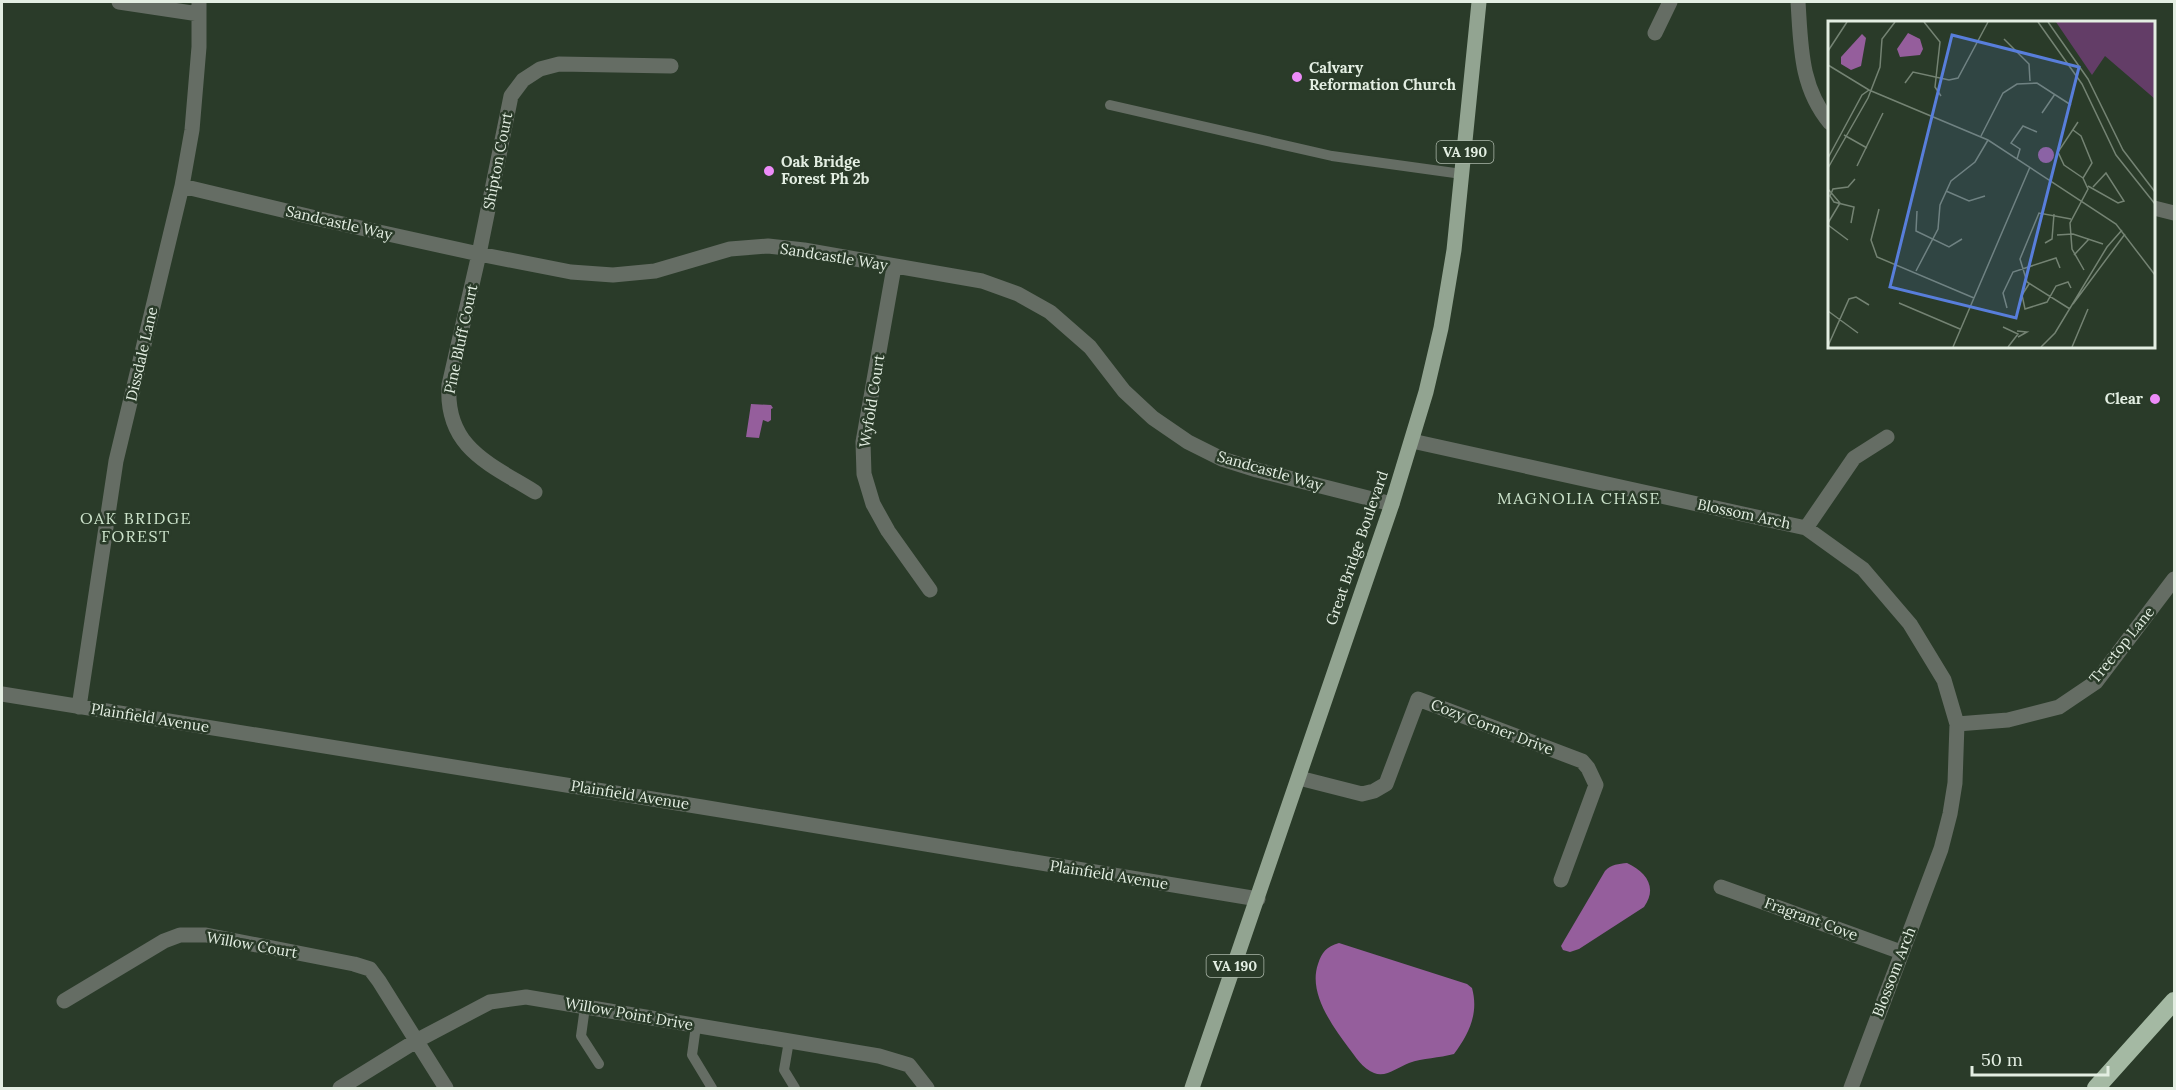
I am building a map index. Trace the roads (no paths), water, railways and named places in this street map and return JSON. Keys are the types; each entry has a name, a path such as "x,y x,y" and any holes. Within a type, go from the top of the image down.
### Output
{"highway":[{"path":"2096,1089 2175,1001"}],"main road":[{"name":"Great Bridge Boulevard","path":"1192,1089 1392,504 1412,441 1442,328 1454,250 1479,2"}],"street":[{"path":"119,2 199,8"},
{"path":"1655,33 1670,2"},
{"path":"1798,2 1806,82 1816,105 1828,120"},
{"name":"Dissdale Lane","path":"79,707 116,461 182,186 192,130 199,47 199,8"},
{"name":"Shipton Court","path":"479,254 511,96 523,80 540,69 559,64 671,66"},
{"name":"Sandcastle Way","path":"182,186 479,254 571,272 613,275 655,271 730,249 768,246 804,250 982,281 1018,294 1050,312 1084,341 1124,391 1146,412 1188,442 1222,459 1257,470 1392,504"},
{"path":"2155,208 2175,213"},
{"name":"Pine Bluff Court","path":"479,254 449,385 448,400 451,415 460,436 475,454 535,492"},
{"name":"Wyfold Court","path":"894,267 863,442 864,474 873,504 888,531 930,590"},
{"path":"1806,528 1854,458 1887,437"},
{"name":"Blossom Arch","path":"1412,441 1806,528 1863,569 1910,624 1944,680 1957,724 1955,783 1941,849 1851,1089"},
{"name":"Treetop Lane","path":"1957,724 2008,720 2059,707 2096,682 2175,579"},
{"name":"Plainfield Avenue","path":"2,694 1258,899"},
{"name":"Cozy Corner Drive","path":"1299,778 1362,794 1374,791 1386,784 1418,699 1582,761 1596,785 1561,880"},
{"name":"Fragrant Cove","path":"1721,887 1901,952"},
{"name":"Willow Court","path":"64,1002 164,941 180,935 206,935 354,964 370,969 379,981 446,1089"},
{"name":"Willow Point Drive","path":"340,1089 416,1041 490,1002 526,997 879,1056 909,1065 927,1089"}],"lane":[{"path":"1110,105 1332,156 1462,174"},
{"path":"585,1007 580,1036 599,1064"},
{"path":"696,1026 692,1055 712,1089"},
{"path":"789,1041 784,1070 795,1089"}],"place":[{"name":"Calvary Reformation Church","path":"1297,77"},
{"name":"Oak Bridge Forest Ph 2b","path":"769,171"},
{"name":"Clear","path":"2155,399"}],"district":[{"name":"MAGNOLIA CHASE","path":"1579,498"},
{"name":"OAK BRIDGE FOREST","path":"136,527"}]}
